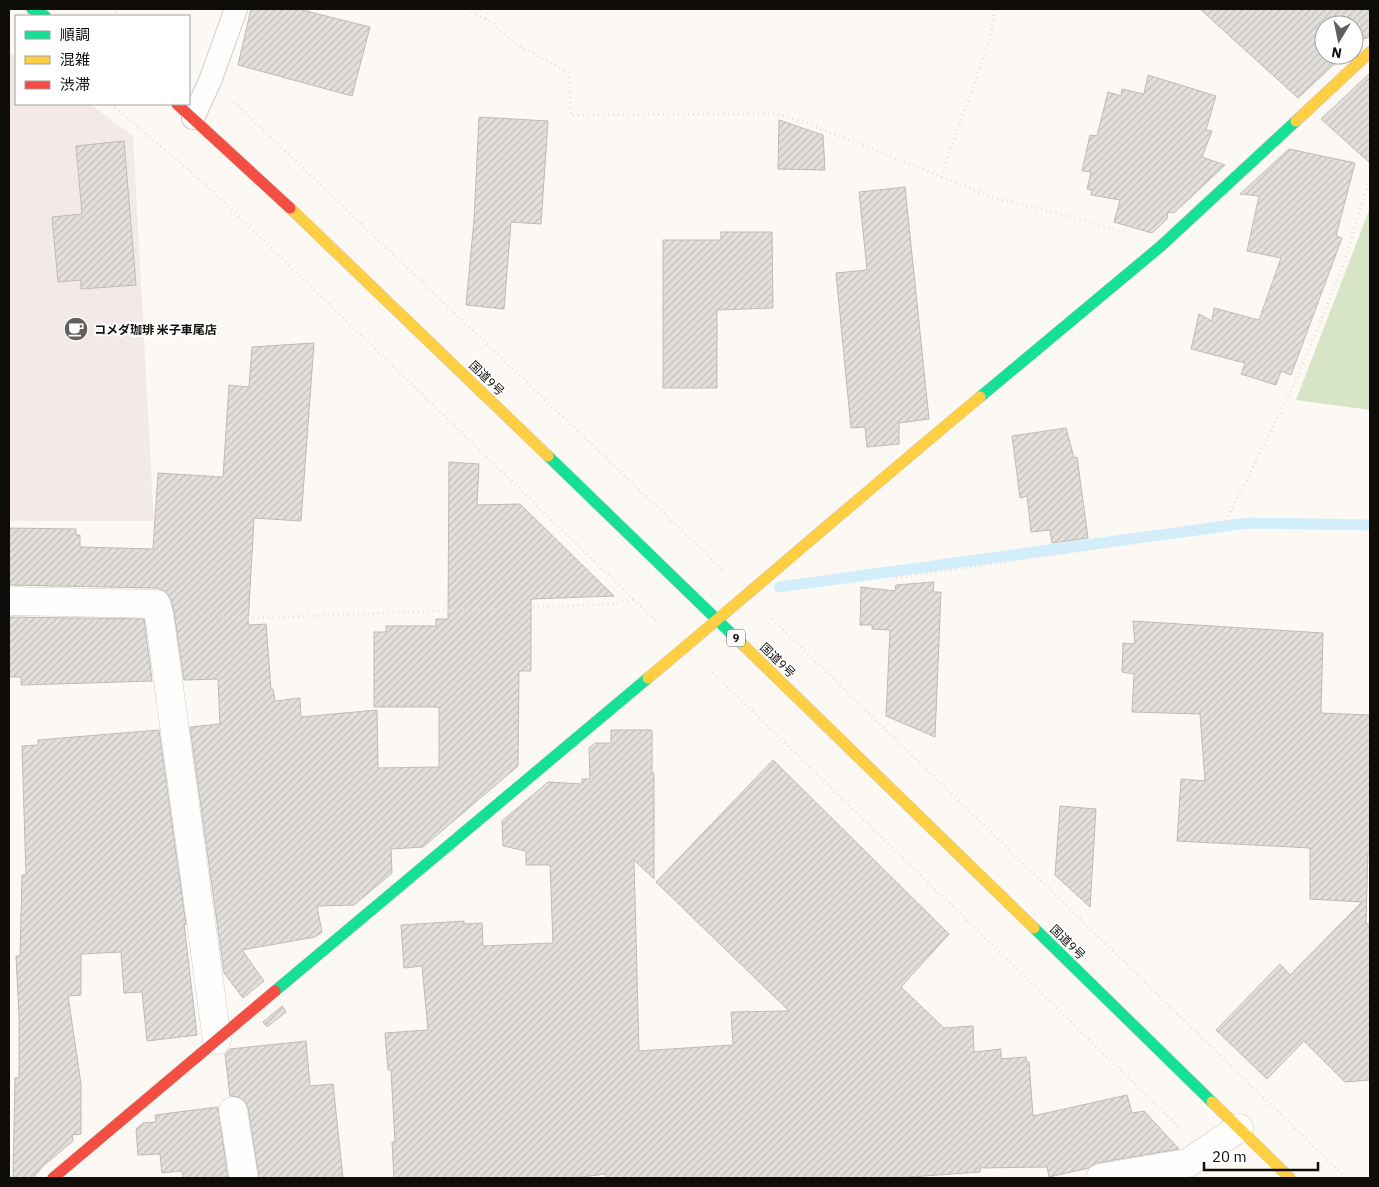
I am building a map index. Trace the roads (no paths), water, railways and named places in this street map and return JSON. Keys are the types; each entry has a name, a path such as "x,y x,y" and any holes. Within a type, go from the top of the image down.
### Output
{"main road":[{"path":"32,9 43,15"},
{"path":"53,1178 685,647 719,621 831,521 1161,246 1370,52"},
{"name":"国道9号","path":"185,111 263,182 719,621 1290,1178"}],"street":[{"path":"9,601 156,604 159,614 217,1040"},
{"path":"233,1111 244,1178"},
{"path":"1100,1178 1188,1163 1239,1128"}],"lane":[{"path":"185,111 210,81 236,9"}],"waterway":[{"path":"779,587 1248,523 1370,525"}],"place":[{"name":"コメダ珈琲 米子車尾店","path":"76,329"}]}
